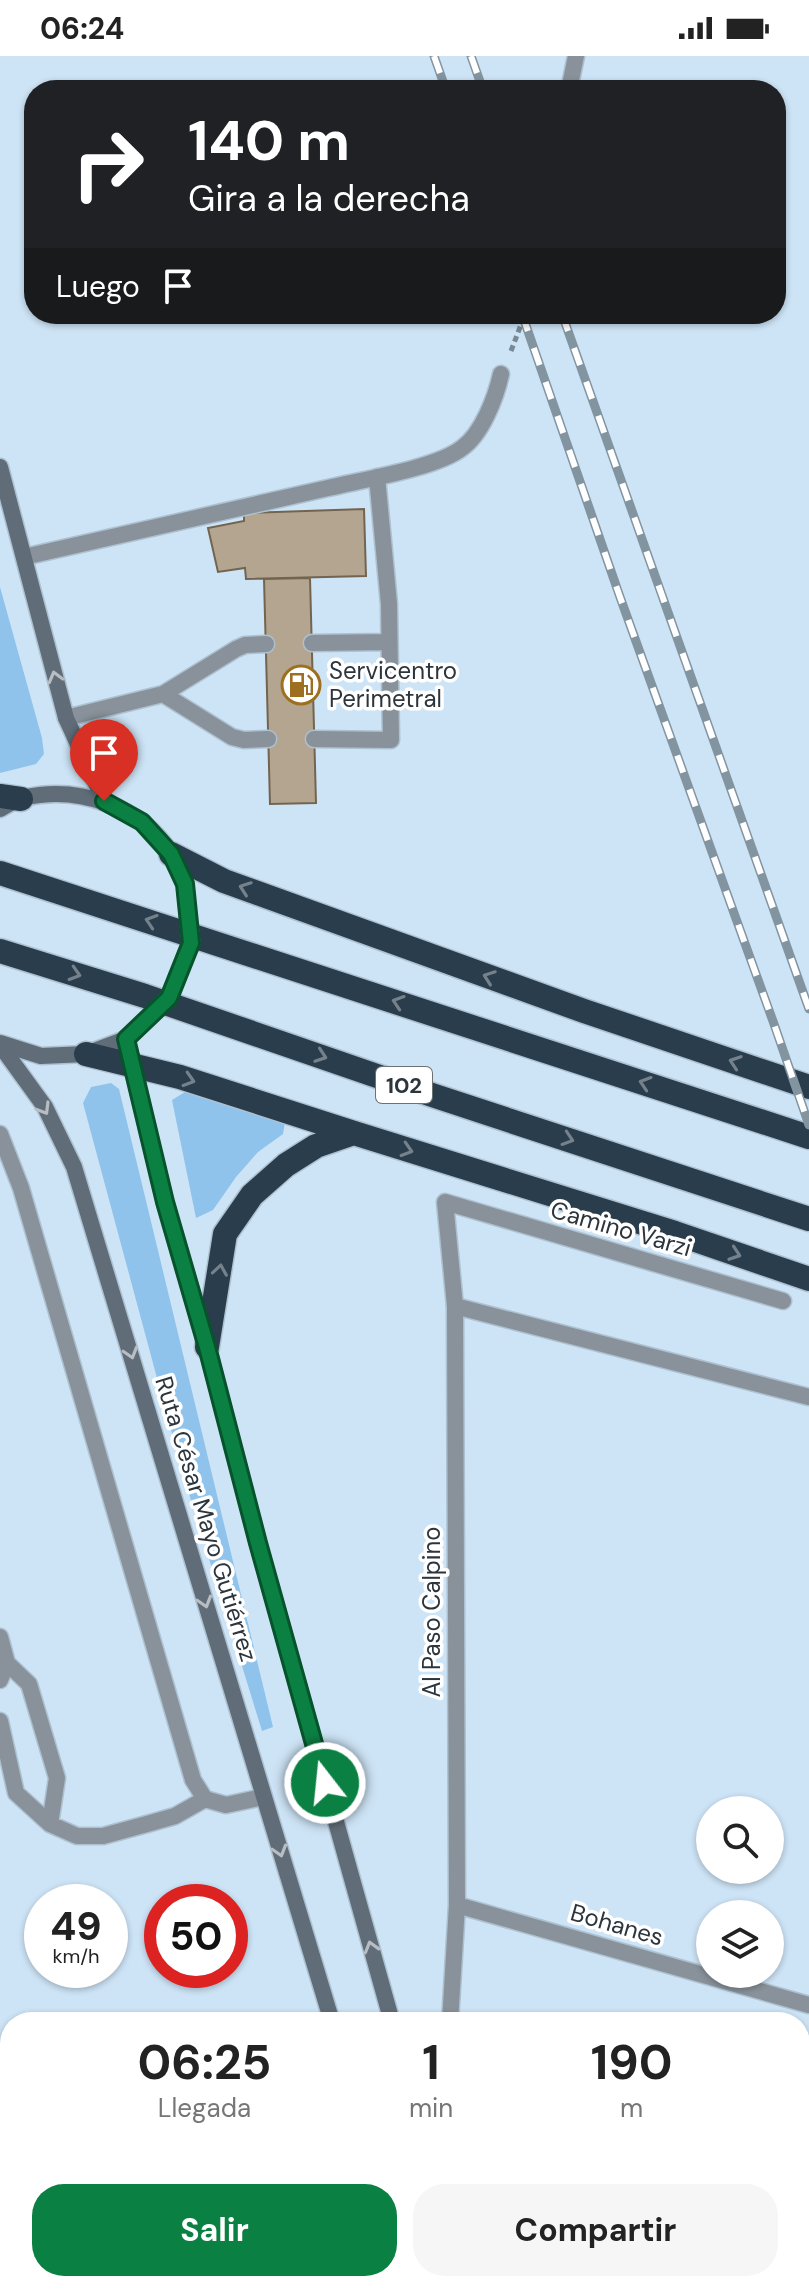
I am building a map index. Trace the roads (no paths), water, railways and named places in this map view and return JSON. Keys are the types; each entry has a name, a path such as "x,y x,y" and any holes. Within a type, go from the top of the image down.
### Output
{"highway":[{"path":"171,854 239,886 584,1011 809,1087"},
{"path":"0,873 809,1137"},
{"name":"102","path":"0,951 145,996 435,1096 809,1219"},
{"path":"86,1054 180,1077 675,1233 809,1279"},
{"path":"207,1347 225,1234 252,1195 286,1165 316,1146 354,1133"}],"main road":[{"path":"0,467 66,718 104,801"},
{"path":"0,1044 41,1056 86,1054 126,1039 169,998 191,943 185,884 171,854 142,822 104,801 63,793 7,801"},
{"name":"Ruta César Mayo Gutiérrez","path":"126,1039 165,1202 389,2012"},
{"name":"Ruta César Mayo Gutiérrez","path":"0,1044 45,1107 74,1167 329,2012"}],"street":[{"path":"571,80 576,56"},
{"path":"24,557 440,460 463,448 482,424 498,392 501,374"},
{"path":"314,739 391,740 389,604 377,477"},
{"path":"312,643 388,642"},
{"path":"66,718 163,694 236,649 245,645 266,644"},
{"path":"163,694 232,737 268,739"},
{"path":"0,1134 21,1188 193,1780 205,1799 226,1805 263,1797"},
{"name":"Camino Varzi","path":"445,1202 783,1301"},
{"name":"Al Paso Calpino","path":"445,1202 455,1306 457,1905 451,2012"},
{"path":"455,1306 809,1397"},
{"path":"0,1637 7,1663 29,1684 57,1778 50,1824"},
{"path":"0,1680 7,1663"},
{"path":"0,1721 16,1793 50,1824 77,1836 103,1836 175,1816 205,1799"},
{"name":"Bohanes","path":"457,1905 809,2005"}],"railway":[{"path":"434,56 442,80"},
{"path":"471,56 479,80"},
{"path":"525,324 809,1125"},
{"path":"566,324 809,1009"}],"place":[{"name":"Servicentro Perimetral","path":"301,685"}]}
